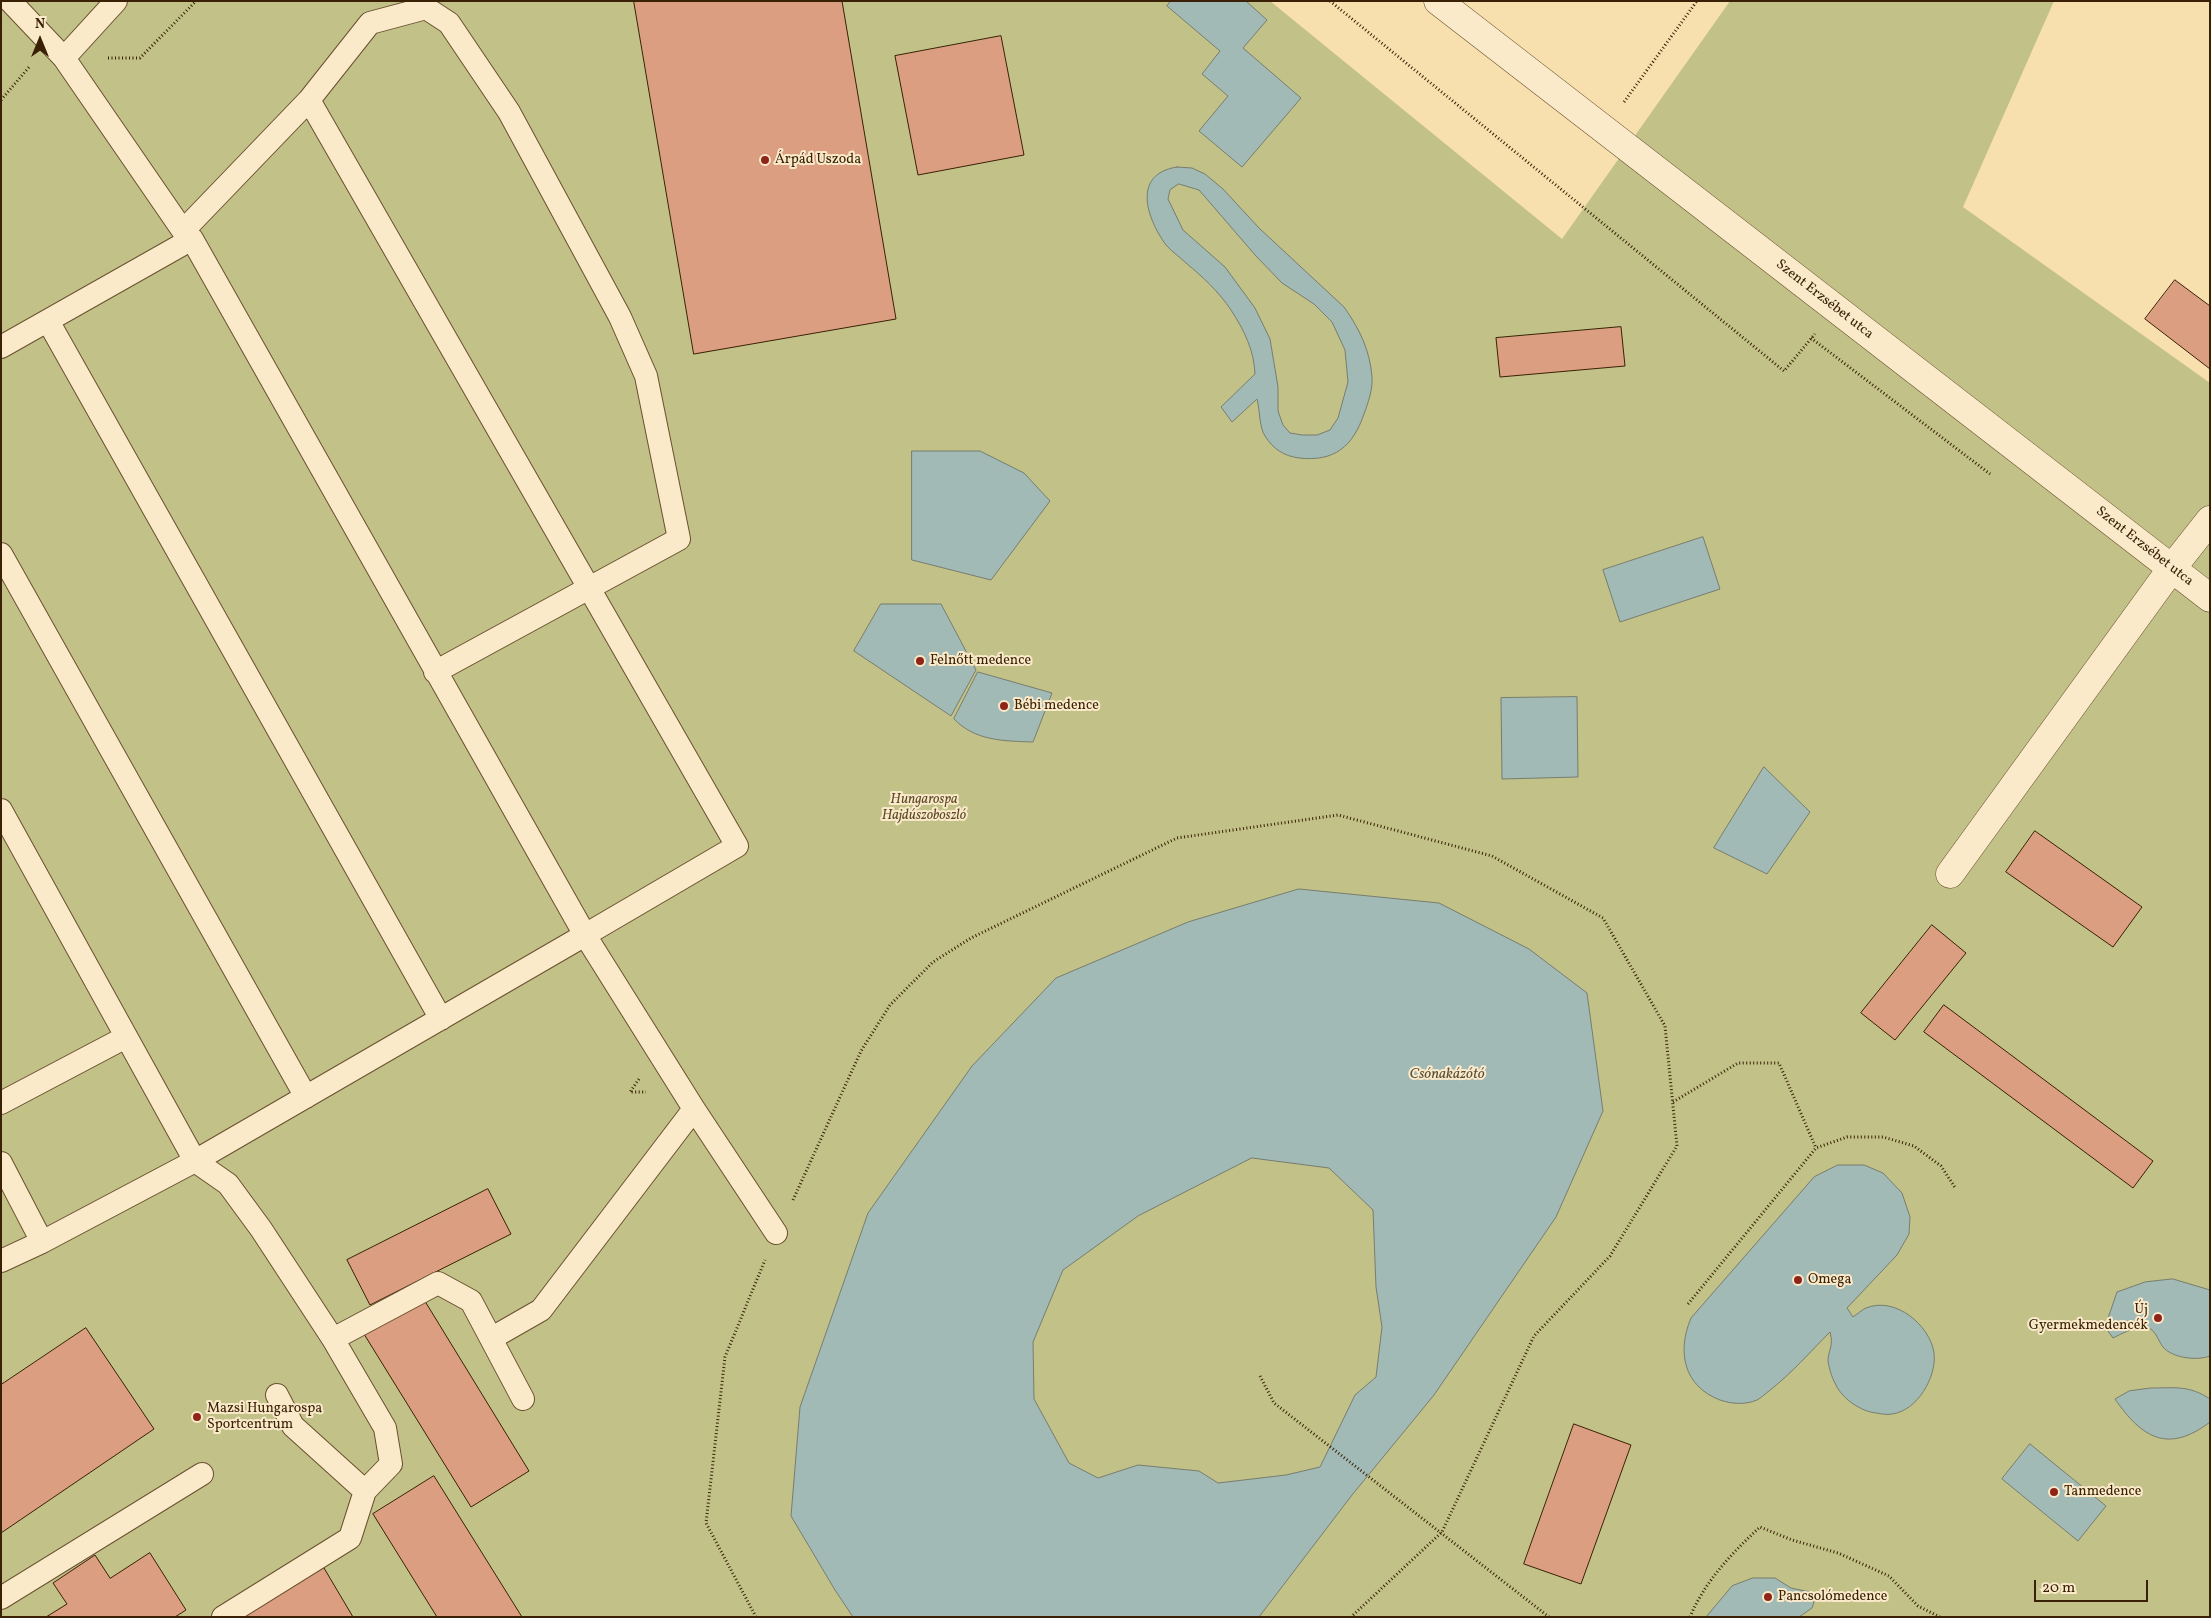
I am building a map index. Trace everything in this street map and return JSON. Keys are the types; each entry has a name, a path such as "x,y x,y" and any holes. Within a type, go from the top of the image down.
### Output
{"street":[{"name":"Szent Erzsébet utca","path":"1438,1 2210,598"},
{"path":"1950,874 2172,568 2210,520"}],"lane":[{"path":"10,1 64,58 188,235 585,935 694,1110 776,1233"},
{"path":"64,58 116,1"},
{"path":"1,347 48,321 188,235 309,100 370,23 426,8 449,23 509,112 620,318 646,376 679,539 435,672"},
{"path":"1,1261 42,1242 195,1161 737,846 309,100"},
{"path":"48,321 441,1019"},
{"path":"1,554 306,1097"},
{"path":"1,810 195,1161 228,1184 261,1229 333,1340 386,1428 392,1464 365,1491 350,1538 223,1617"},
{"path":"1,1103 126,1037"},
{"path":"492,1338 542,1310 694,1110"},
{"path":"1,1163 42,1242"},
{"path":"333,1340 438,1283 471,1301 523,1399"},
{"path":"277,1395 293,1426 365,1491"},
{"path":"1,1598 202,1474"}],"path":[{"path":"102,58 140,58 196,1"},
{"path":"1330,1 1784,371 1835,309"},
{"path":"1605,131 1697,1"},
{"path":"1,100 30,66"},
{"path":"1811,338 1994,477"},
{"path":"756,1617 706,1522 724,1357 776,1233 861,1051 890,1005 933,962 971,938 1177,838 1338,815 1492,856 1603,918 1665,1026 1677,1146 1610,1256 1534,1336 1442,1532 1351,1617"},
{"path":"1672,1102 1738,1063 1779,1063 1816,1148"},
{"path":"1688,1304 1816,1148 1847,1137 1883,1137 1914,1146 1941,1166 1956,1189"},
{"path":"1260,1376 1274,1403 1549,1617"},
{"path":"1690,1617 1696,1600 1720,1568 1760,1527 1792,1540 1838,1553 1889,1576 1918,1606 1940,1617"}],"green space":[{"name":"Hungarospa Hajdúszoboszló","path":"1,1 1270,1 1562,239 1730,1 2054,1 1963,207 2210,383 2210,1617 1,1617"}],"water":[{"path":"1171,1 1246,1 1267,20 1243,48 1301,98 1242,167 1199,131 1228,96 1202,74 1220,51 1167,6"},
{"path":"1177,167 1192,168 1205,174 1223,189 1259,228 1344,307 1359,331 1366,349 1371,367 1372,382 1369,401 1360,425 1341,450 1312,459 1288,456 1275,448 1265,436 1257,399 1232,422 1221,407 1255,374 1253,357 1244,333 1226,303 1205,279 1166,245 1153,223 1147,199 1148,188 1153,178 1163,171","holes":["1179,184 1199,190 1282,283 1314,304 1332,322 1345,350 1348,382 1338,418 1330,430 1317,435 1302,435 1290,433 1283,425 1278,411 1278,387 1270,339 1255,308 1225,267 1183,230 1168,199 1170,190"]},
{"path":"912,451 980,451 1024,473 1050,501 991,580 912,560"},
{"path":"1703,537 1720,589 1620,622 1603,570"},
{"name":"Felnőtt medence","path":"881,604 941,604 976,670 951,716 854,651"},
{"name":"Bébi medence","path":"978,672 1052,693 1033,742 1001,740 981,736 971,732 954,719"},
{"path":"1577,697 1578,777 1502,779 1501,698"},
{"path":"1764,767 1810,812 1767,874 1714,848"},
{"name":"Csónakázótó","path":"1299,889 1439,903 1529,949 1587,993 1603,1111 1556,1217 1434,1395 1352,1495 1259,1617 853,1617 791,1516 800,1407 868,1213 972,1066 1056,978 1188,922","holes":["1252,1158 1329,1168 1373,1210 1376,1287 1382,1327 1376,1377 1355,1395 1320,1467 1286,1475 1218,1483 1199,1471 1138,1465 1098,1478 1069,1463 1034,1399 1033,1342 1063,1270 1138,1216"]},
{"name":"Omega","path":"1838,1165 1864,1165 1883,1173 1902,1193 1910,1217 1909,1234 1897,1255 1847,1308 1853,1317 1866,1308 1877,1305 1888,1306 1909,1315 1918,1323 1926,1332 1934,1353 1932,1372 1924,1391 1910,1407 1901,1412 1884,1414 1858,1407 1838,1389 1831,1373 1828,1361 1831,1345 1830,1332 1785,1377 1757,1400 1748,1403 1734,1403 1720,1400 1708,1394 1698,1386 1686,1366 1684,1343 1691,1318 1814,1177"},
{"name":"Új Gyermekmedencék","path":"2173,1279 2210,1290 2210,1356 2205,1358 2185,1358 2172,1354 2163,1347 2153,1331 2146,1327 2127,1331 2113,1338 2105,1327 2117,1292 2145,1282"},
{"path":"2151,1388 2188,1389 2210,1399 2210,1422 2195,1432 2169,1439 2157,1437 2146,1432 2135,1424 2115,1399 2129,1391"},
{"name":"Tanmedence","path":"2030,1444 2106,1506 2078,1541 2002,1479"},
{"name":"Pancsolómedence","path":"1753,1578 1775,1578 1791,1588 1810,1592 1814,1602 1812,1608 1799,1617 1706,1617 1732,1586"}],"building":[{"name":"Árpád Uszoda","path":"634,1 842,1 896,319 694,354"},
{"path":"1001,36 1024,155 918,175 895,56"},
{"path":"2175,280 2210,306 2210,369 2145,319"},
{"path":"1621,327 1625,366 1500,377 1496,338"},
{"path":"2035,831 2142,907 2113,947 2006,872"},
{"path":"1932,925 1966,953 1895,1040 1861,1013"},
{"path":"1944,1005 2153,1161 2133,1188 1924,1032"},
{"path":"488,1189 511,1234 370,1305 347,1260"},
{"path":"423,1298 529,1471 471,1507 364,1334"},
{"path":"86,1328 154,1429 1,1533 1,1385"},
{"path":"1574,1424 1631,1445 1581,1584 1524,1564"},
{"path":"434,1476 522,1617 437,1617 373,1514"},
{"path":"150,1553 186,1610 175,1617 46,1617 67,1604 53,1583 95,1555 110,1578"},
{"path":"324,1568 353,1617 241,1617"}],"place":[{"name":"Árpád Uszoda","path":"765,160"},
{"name":"Felnőtt medence","path":"920,661"},
{"name":"Bébi medence","path":"1004,706"},
{"name":"Omega","path":"1798,1280"},
{"name":"Új Gyermekmedencék","path":"2158,1318"},
{"name":"Mazsi Hungarospa Sportcentrum","path":"197,1417"},
{"name":"Tanmedence","path":"2054,1492"},
{"name":"Pancsolómedence","path":"1768,1597"}]}
